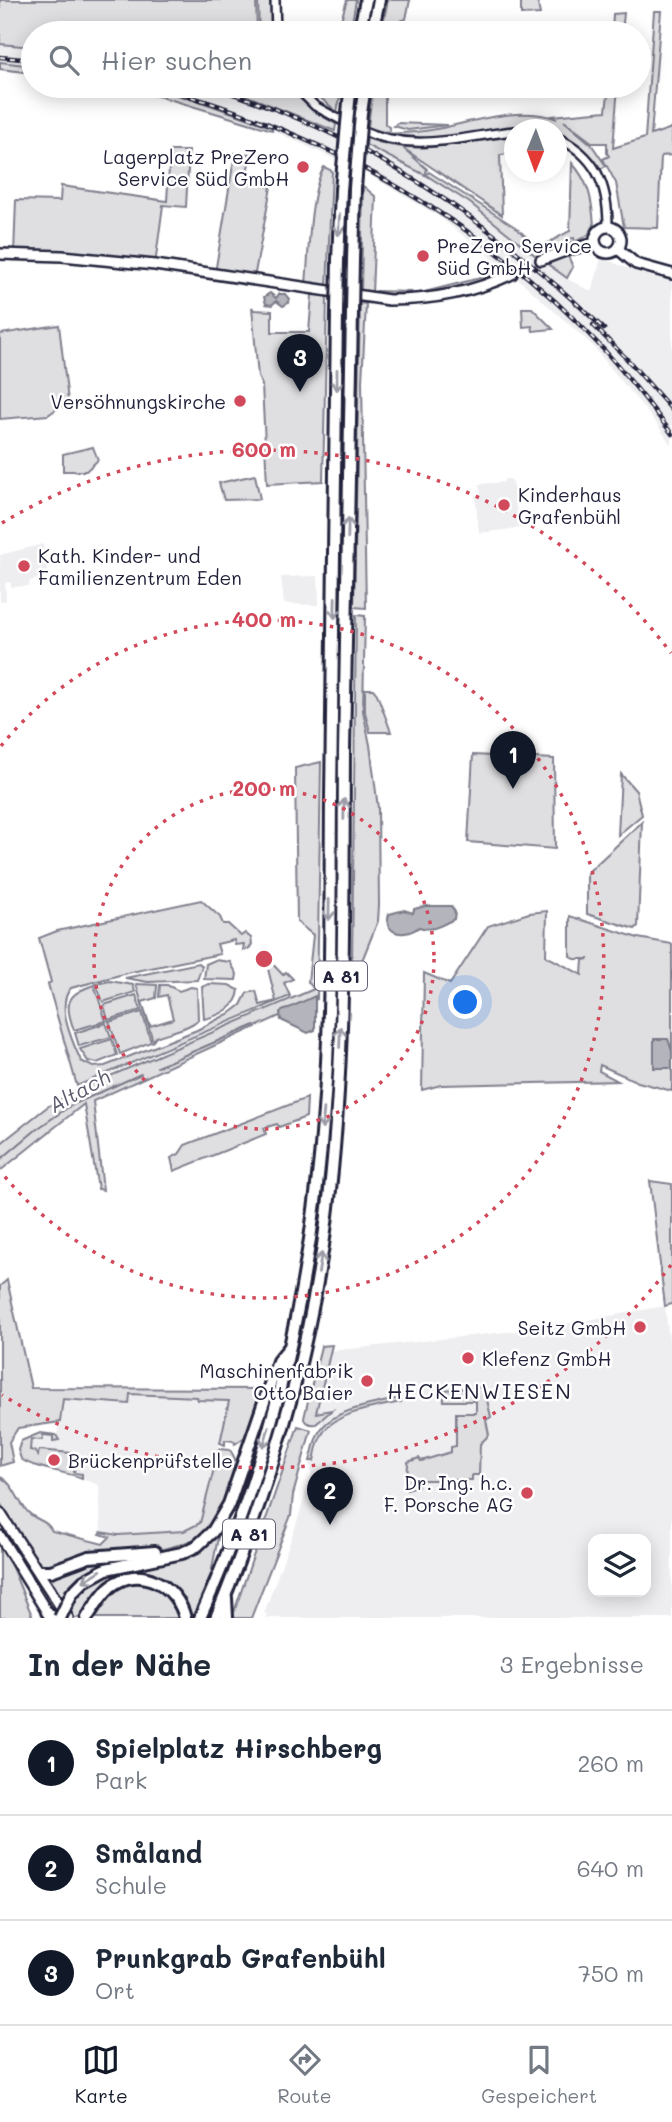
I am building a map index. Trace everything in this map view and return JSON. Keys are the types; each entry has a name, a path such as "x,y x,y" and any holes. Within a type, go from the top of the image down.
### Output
{"highway":[{"path":"362,21 366,0"},
{"path":"375,21 379,0"},
{"name":"A 81","path":"200,1618 240,1519 271,1421 290,1347 313,1218 324,1108 335,620 338,260 350,98"},
{"name":"A 81","path":"216,1618 253,1523 286,1422 319,1268 334,1158 341,1024 354,198 364,98"},
{"path":"60,1618 72,1593 84,1581 106,1569 182,1553 197,1546 216,1528 224,1516 278,1361 290,1347"},
{"path":"39,1571 51,1571 89,1557 162,1551 202,1541"},
{"path":"88,1617 100,1597 113,1585 142,1578 157,1581 172,1591 179,1600 185,1618"},
{"path":"226,1592 226,1618"}],"main road":[{"path":"608,226 620,233 621,241 618,249 607,253 599,250 594,239 599,230 608,226"},
{"path":"541,260 595,243"},
{"path":"618,249 636,264 672,274"},
{"path":"0,254 111,260 362,297 416,300 459,294 512,274"},
{"path":"0,1513 68,1618"},
{"path":"0,1536 50,1616"}],"street":[{"path":"275,0 276,21"},
{"path":"306,98 323,111 367,133 391,141 436,143 504,133"},
{"path":"567,144 584,156 599,176 607,199 608,226"}],"shaded area":[{"path":"0,0 256,0 257,21 21,21 21,46 0,44"},
{"path":"258,0 272,0 272,21 259,21"},
{"path":"347,0 356,0 352,21 312,21 341,20"},
{"path":"388,0 410,0 406,19 384,21"},
{"path":"521,0 537,0 540,14 521,15"},
{"path":"654,11 661,11 651,135 672,128 672,155 661,156 658,228 624,227 616,183 603,159 609,156 607,143 593,143 567,123 567,119 552,116 606,111 608,98 617,98 613,148 645,138 648,98 651,98"},
{"path":"624,13 623,21 613,21 613,14"},
{"path":"0,44 21,46 21,65 0,62"},
{"path":"0,62 21,65 21,72 0,69"},
{"path":"165,98 187,98 204,103 272,127 272,130"},
{"path":"181,98 252,98 382,152 449,188 566,278 592,292 601,258 646,275 672,280 672,446 591,344 516,277 438,216 369,175 272,130 271,127"},
{"path":"253,98 300,98 336,124 335,131"},
{"path":"321,98 340,98 337,112"},
{"path":"372,98 385,98 385,124 390,131 382,132 368,127"},
{"path":"510,114 542,115 557,119 504,119 504,129 437,139 411,140 381,134 425,131"},
{"path":"397,123 447,125 408,130 394,126"},
{"path":"567,124 591,144 606,166 599,170 584,150 567,139"},
{"path":"504,137 504,154 500,155 502,215 403,148 427,169 425,175 366,145 367,138 402,147 459,144"},
{"path":"170,151 189,151 186,207 163,205 155,265 14,254 16,200 60,201 61,186 167,201"},
{"path":"235,153 251,154 245,182 271,187 255,273 251,275 215,273"},
{"path":"572,163 589,191 594,225 588,235 575,242 574,238 570,239 571,242 549,251 542,246 570,231"},
{"path":"324,167 332,171 327,288 306,284 315,192"},
{"path":"429,172 515,227 538,247 539,256 470,203 426,175"},
{"path":"363,186 376,197 372,294 376,291 411,292 409,295 361,294"},
{"path":"568,256 573,267 567,278 545,262"},
{"path":"508,271 455,289 420,293"},
{"path":"270,293 276,298 279,294 285,294 289,299 288,303 283,306 276,301 272,305 266,304 264,297"},
{"path":"312,295 327,296 323,481 267,484 262,385 258,377 252,307 254,310 272,311 272,332 309,332"},
{"path":"360,303 366,304 362,382 366,608 354,607"},
{"path":"522,308 532,308 553,329 533,331 532,326 523,327"},
{"path":"59,325 68,401 48,415 0,419 0,334"},
{"path":"93,447 98,460 86,471 63,471 63,454"},
{"path":"255,475 260,499 224,500 219,483"},
{"path":"504,479 513,482 519,528 479,533 475,495 481,495 479,484 504,482"},
{"name":"Kath. Kinder- und Familienzentrum Eden","path":"43,544 49,576 30,581 29,586 11,587 11,582 5,583 6,601 0,601 0,555"},
{"path":"318,576 319,605 284,604 281,577"},
{"path":"356,615 365,616 363,711 378,808 379,905 378,921 361,963 352,967"},
{"path":"365,689 373,689 377,694 391,732 370,732 365,712"},
{"path":"473,755 554,759 555,849 468,842"},
{"path":"321,762 317,999 93,1101 103,1190 98,1189 84,1104 0,1171 0,1144 47,1107 75,1091 314,989 308,982 313,935 297,922 295,768"},
{"path":"621,774 636,791 642,815 618,835"},
{"path":"642,822 638,926 635,929 587,914 587,873"},
{"path":"201,900 220,917 223,924 228,924 241,936 245,933 251,938 249,949 243,950 244,944 235,945 234,940 217,944 220,954 131,972 71,988 67,995 65,1014 81,1061 93,1067 105,1066 197,1030 232,1012 241,1005 247,993 256,991 260,1005 276,1001 267,965 262,966 260,952 266,951 263,954 283,975 286,972 293,979 284,983 290,996 77,1086 48,984 51,982 39,938 57,931"},
{"path":"425,906 451,906 455,912 454,919 437,927 419,927 408,933 397,932 389,926 389,914 404,910 413,913 414,909"},
{"path":"547,911 546,956 582,975 583,960 589,959 575,959 570,956 570,916 638,938 672,944 672,1091 638,1082 600,1065 599,1071 618,1081 441,1085 422,1090 424,973 450,984 488,926 529,913"},
{"path":"215,960 230,962 237,974 236,980 204,979 206,964"},
{"path":"199,963 202,966 197,980 148,982 125,978"},
{"path":"110,981 133,985 135,992 103,1002 96,984"},
{"path":"136,984 157,985 156,998 142,1002 150,1026 173,1019 167,995 159,997 160,985 167,985 179,991 197,988 198,1020 156,1037 153,1041"},
{"path":"209,984 229,985 239,990 235,1001 227,1010 204,1019 202,987"},
{"path":"94,985 106,1021 74,1030 69,1013 70,1001 78,992"},
{"path":"136,995 141,1010 108,1020 104,1005"},
{"path":"315,996 315,1030 308,1033 281,1020 280,1012"},
{"path":"142,1012 151,1042 120,1054 109,1022"},
{"path":"106,1023 111,1037 79,1046 75,1033"},
{"path":"112,1039 117,1055 97,1063 88,1061 80,1049"},
{"path":"654,1039 668,1039 672,1051 672,1068 654,1068"},
{"path":"307,1098 306,1117 279,1127 277,1124 264,1128 266,1134 174,1171 171,1158 179,1154 185,1145"},
{"path":"650,1181 672,1184 672,1304 665,1306"},
{"path":"7,1280 31,1388 266,1389 245,1437 235,1444 234,1441 225,1440 225,1445 220,1443 229,1401 130,1394 129,1404 63,1399 60,1422 18,1428 9,1442 13,1462 0,1466 0,1286"},
{"path":"665,1306 672,1363 672,1618 265,1618 267,1614 264,1613 312,1473 310,1461 314,1461 324,1431 316,1414 331,1351 543,1328"},
{"path":"332,1345 316,1413 332,1410 316,1424 310,1424 304,1418 321,1346"},
{"path":"484,1387 491,1417 486,1420 489,1435 480,1444 479,1475 472,1475 472,1480 419,1480 418,1486 407,1489 408,1462 451,1452 451,1447 456,1446 456,1413 476,1413 476,1401 444,1401 443,1390"},
{"path":"130,1394 197,1397 198,1400 229,1402 199,1524 185,1530 118,1534 101,1532 99,1485 58,1470 29,1464 19,1456 19,1443 24,1438 40,1433 57,1435 63,1399 129,1404"},
{"path":"400,1398 401,1402 360,1411 331,1424 321,1437 314,1461 310,1461 318,1434 333,1418 354,1409"},
{"path":"298,1426 311,1430 293,1495 291,1515 251,1618 232,1618"},
{"path":"40,1433 56,1435 59,1440 53,1441 53,1436 43,1435 42,1440 31,1439 30,1450 38,1456 39,1450 71,1453 70,1464 75,1465 74,1473 82,1474 82,1478 21,1459 18,1450 21,1441"},
{"path":"219,1449 230,1450 236,1464 222,1507 210,1526 199,1536 170,1547 100,1560 44,1566 36,1559 0,1503 0,1477 9,1484 29,1513 52,1531 103,1544 110,1537 100,1534 101,1532 118,1535 184,1531 200,1523"},
{"path":"219,1532 211,1574 192,1618 189,1618 180,1596 129,1575 82,1618 73,1618 68,1611 81,1591 98,1579 118,1571 181,1556 201,1547"},
{"path":"0,1546 11,1565 33,1618 0,1618"},
{"path":"129,1558 109,1563 83,1576 63,1598 59,1597 55,1586 48,1580 48,1575 85,1561"},
{"path":"128,1582 148,1583 162,1589 172,1600 181,1618 92,1618 112,1590"}],"waterway":[{"name":"Altach","path":"157,1067 255,1025"},
{"name":"Altach","path":"0,1160 70,1106 141,1074"}],"tunnel":[{"path":"512,274 541,260"}],"railway":[{"path":"0,57 21,59"},
{"path":"192,98 277,128 338,155 398,187 455,223 509,262 559,305 614,361 672,434"},
{"path":"243,98 318,127 420,184 469,216 516,252 604,329"},
{"path":"593,325 672,410"}],"place":[{"name":"Lagerplatz PreZero Service Süd GmbH","path":"303,167"},
{"name":"PreZero Service Süd GmbH","path":"423,256"},
{"name":"Prunkgrab Grafenbühl","path":"300,392"},
{"name":"Versöhnungskirche","path":"240,401"},
{"name":"Kinderhaus Grafenbühl","path":"504,505"},
{"name":"Kath. Kinder- und Familienzentrum Eden","path":"24,566"},
{"name":"Spielplatz Hirschberg","path":"513,789"},
{"name":"Seitz GmbH","path":"640,1327"},
{"name":"Klefenz GmbH","path":"468,1358"},
{"name":"Maschinenfabrik Otto Baier","path":"367,1381"},
{"name":"Brückenprüfstelle","path":"54,1460"},
{"name":"Dr. Ing. h.c. F. Porsche AG","path":"527,1493"},
{"name":"Småland","path":"330,1525"}],"district":[{"name":"HECKENWIESEN","path":"480,1390"}]}
